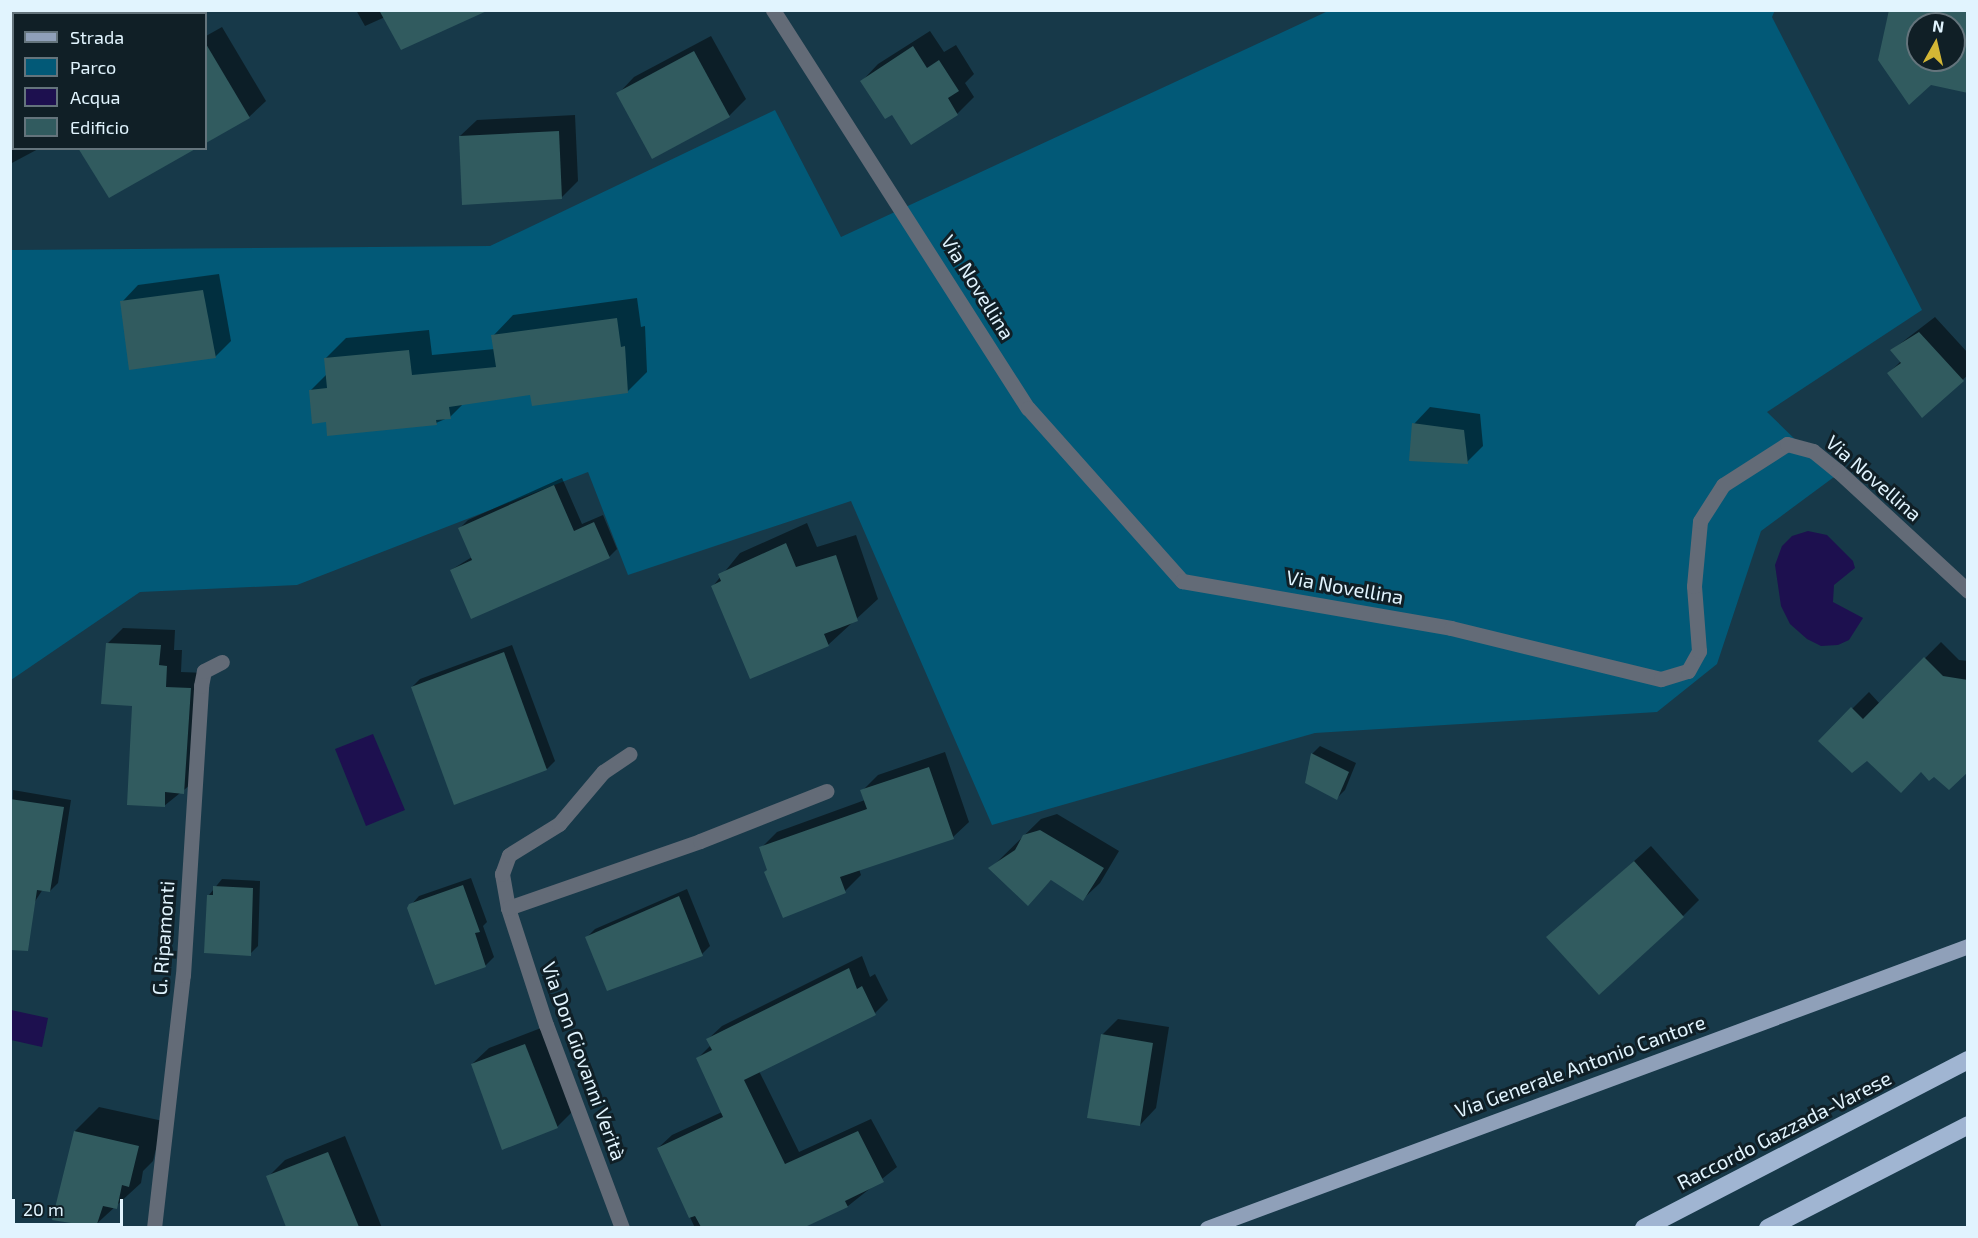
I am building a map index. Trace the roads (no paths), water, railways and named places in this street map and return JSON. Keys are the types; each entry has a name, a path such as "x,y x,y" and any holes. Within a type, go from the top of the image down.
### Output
{"highway":[{"name":"Raccordo Gazzada-Varese","path":"1644,1227 1968,1060"},
{"name":"Raccordo Gazzada-Varese","path":"1944,1072 1968,1068"},
{"path":"1768,1227 1968,1125"}],"main road":[{"name":"Via Generale Antonio Cantore","path":"1207,1227 1968,946"}],"street":[{"name":"Via Novellina","path":"773,10 1028,408 1182,581 1451,628 1661,680 1688,671 1700,651 1694,586 1701,521 1723,485 1787,444 1813,451 1838,471 1968,591"},
{"name":"G. Ripamonti","path":"154,1227 183,975 201,686 204,671 222,662"},
{"name":"Via Don Giovanni Verità","path":"622,1227 546,1025 508,908 501,874 509,855 559,824 603,772 630,753"},
{"path":"508,908 700,841 826,791"}],"water":[{"path":"1808,531 1827,535 1853,561 1855,568 1834,585 1833,602 1863,618 1849,640 1838,645 1821,646 1807,639 1790,624 1781,606 1775,565 1782,546 1792,536"},
{"path":"373,734 405,810 366,826 335,749"},
{"path":"11,1010 48,1018 42,1047 11,1040"}]}
